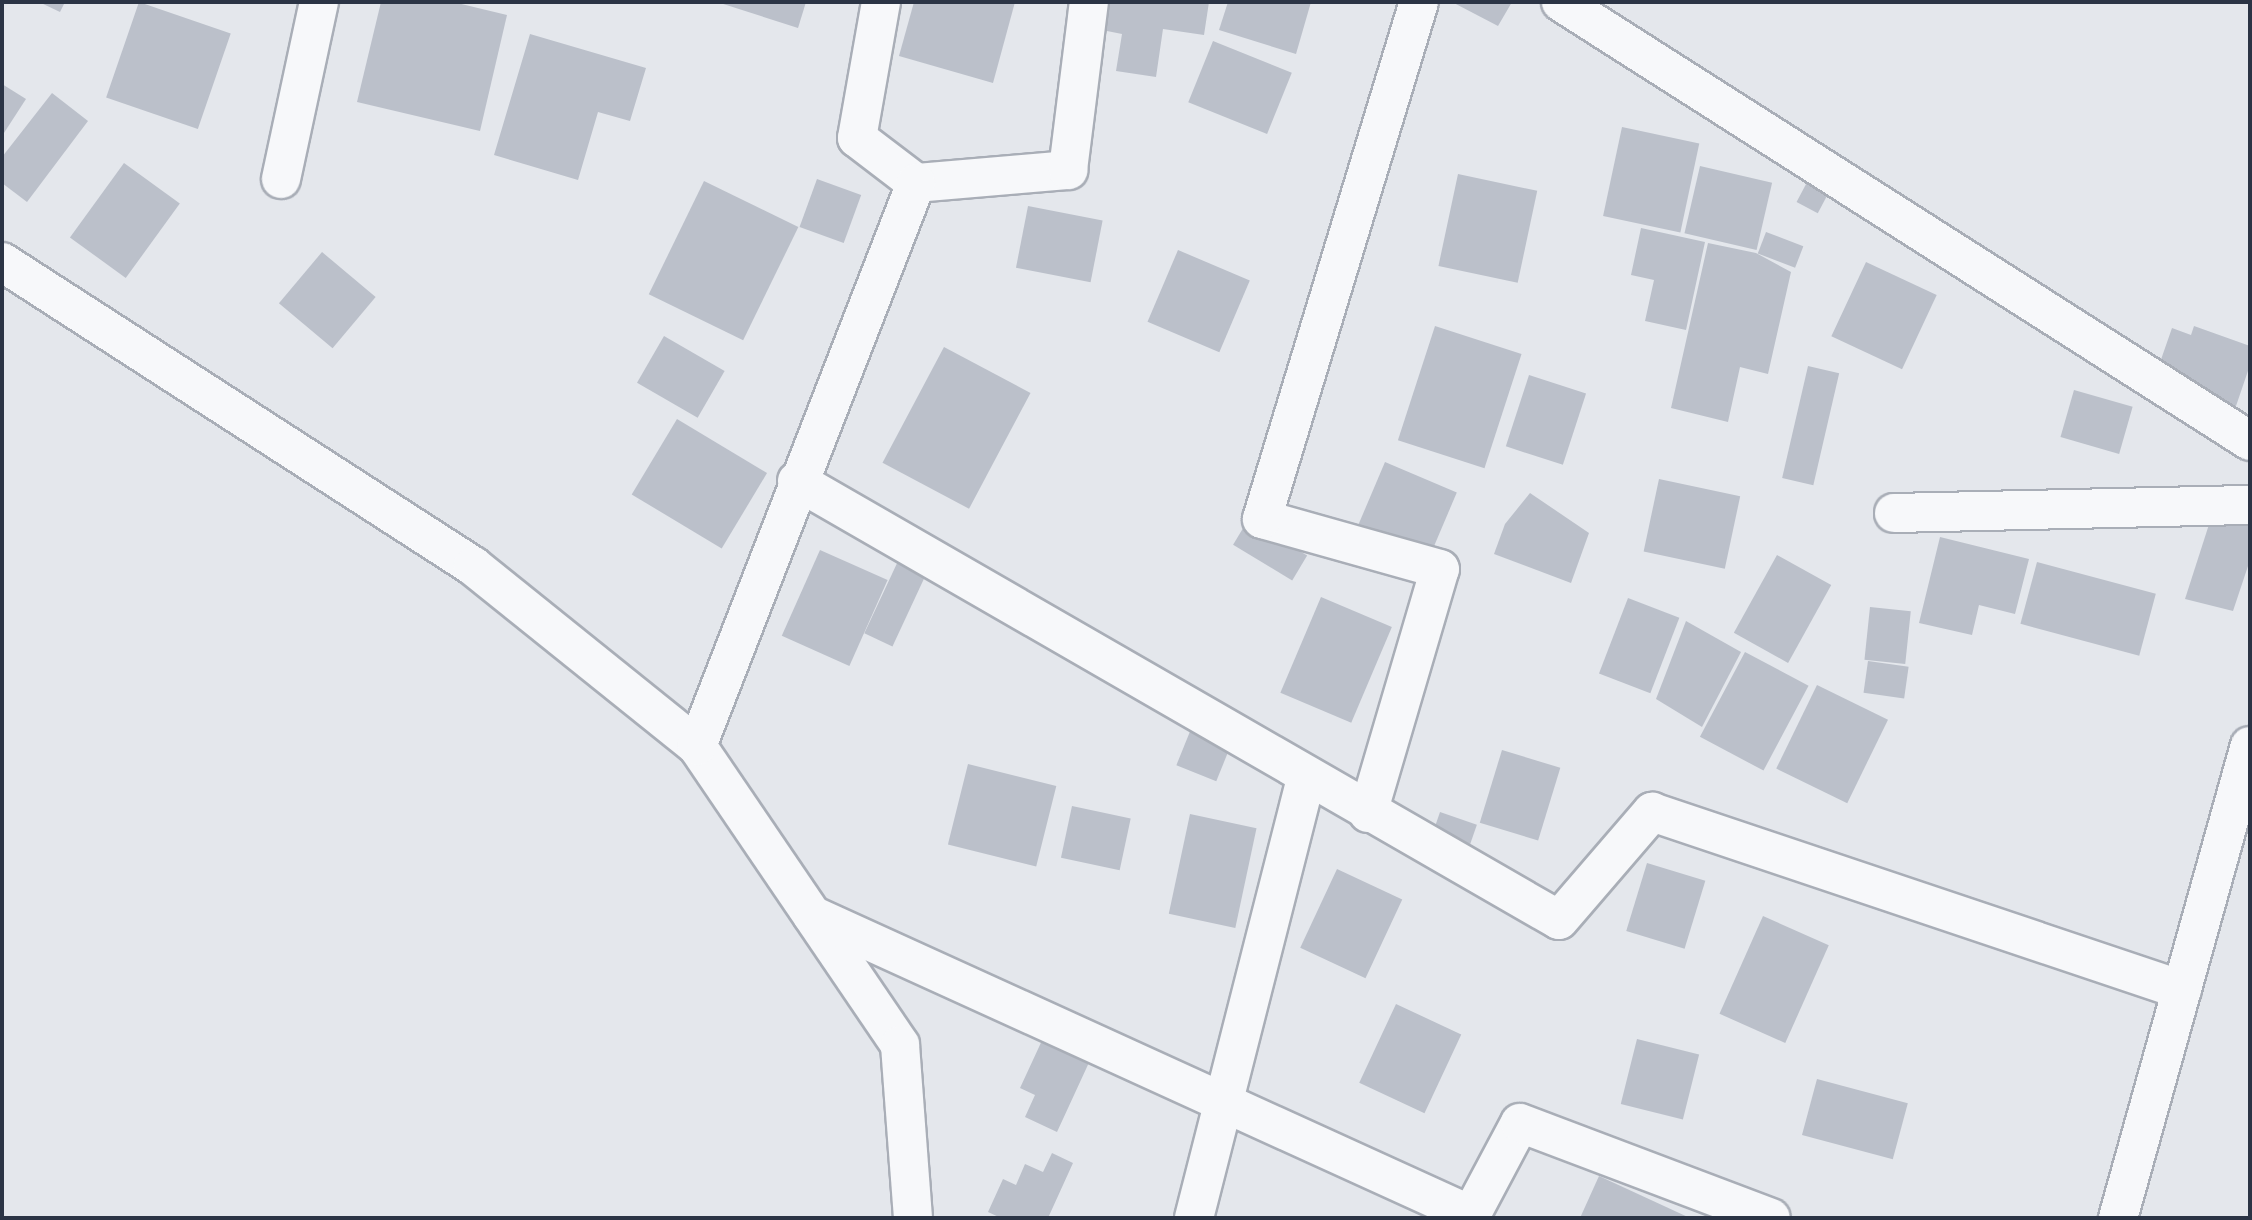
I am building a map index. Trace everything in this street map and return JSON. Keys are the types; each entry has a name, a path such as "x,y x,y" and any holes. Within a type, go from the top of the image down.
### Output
{"street":[{"path":"281,179 319,2"},
{"path":"881,2 857,138 916,183 1068,170 1089,2"},
{"path":"1368,813 1440,569 1262,519 1419,2"},
{"path":"1561,2 2250,441"},
{"path":"697,746 797,481 916,183"},
{"path":"2,262 473,566 697,746 900,1045 913,1218"},
{"path":"797,481 1306,779 1559,920 1652,812 2182,990"},
{"path":"1894,513 2250,505"},
{"path":"2118,1218 2250,746"},
{"path":"1194,1218 1306,779"},
{"path":"811,914 1471,1215 1520,1123 1771,1218"}],"building":[{"path":"39,2 65,2 60,12"},
{"path":"139,2 231,34 198,129 106,97"},
{"path":"381,2 453,2 507,15 480,131 357,102"},
{"path":"717,2 806,2 798,28"},
{"path":"914,2 1015,2 993,83 899,56"},
{"path":"1106,2 1209,2 1204,35 1163,29 1156,77 1116,71 1122,34 1102,30"},
{"path":"1228,2 1311,2 1296,54 1219,30"},
{"path":"1452,2 1512,2 1498,26"},
{"path":"530,34 646,68 630,121 598,112 578,180 494,155"},
{"path":"1213,41 1292,73 1267,134 1188,102"},
{"path":"2,84 26,99 2,136"},
{"path":"52,93 88,121 27,202 2,183 2,157"},
{"path":"1622,127 1699,143 1680,232 1603,216"},
{"path":"124,163 180,204 126,278 70,237"},
{"path":"1700,166 1772,183 1757,250 1684,233"},
{"path":"1813,171 1834,182 1818,213 1797,202"},
{"path":"1458,174 1537,191 1518,283 1438,266"},
{"path":"817,179 861,195 844,243 800,227"},
{"path":"704,181 798,227 743,340 649,294"},
{"path":"1028,206 1103,221 1091,282 1016,268"},
{"path":"1641,228 1705,242 1686,330 1645,321 1654,280 1631,275"},
{"path":"1766,232 1803,246 1795,268 1758,253"},
{"path":"1708,243 1756,253 1791,272 1768,374 1740,367 1728,422 1671,408"},
{"path":"1178,250 1250,280 1219,352 1148,322"},
{"path":"322,252 376,297 333,348 279,303"},
{"path":"1866,262 1937,295 1902,369 1831,336"},
{"path":"1435,326 1522,354 1484,468 1398,440"},
{"path":"2194,326 2250,346 2250,365 2236,406 2167,382 2157,371 2172,328 2191,335"},
{"path":"664,336 725,371 698,418 637,383"},
{"path":"944,347 1031,393 969,509 882,463"},
{"path":"1808,366 1839,373 1813,485 1782,478"},
{"path":"1529,375 1586,394 1563,465 1506,446"},
{"path":"2074,390 2133,407 2119,454 2060,437"},
{"path":"677,419 767,473 722,549 632,494"},
{"path":"1385,462 1457,492 1429,559 1357,528"},
{"path":"1659,479 1740,496 1725,569 1644,551"},
{"path":"1530,493 1589,533 1571,583 1494,554 1505,524"},
{"path":"2213,512 2250,524 2250,560 2233,611 2185,599"},
{"path":"1248,520 1307,556 1292,580 1233,545"},
{"path":"1940,537 2029,559 2015,614 1979,605 1972,635 1919,623"},
{"path":"820,550 888,580 849,666 782,636"},
{"path":"1777,555 1831,585 1788,663 1734,633"},
{"path":"899,559 927,572 892,646 864,633"},
{"path":"2037,562 2156,594 2139,656 2020,624"},
{"path":"1321,597 1392,627 1351,723 1280,693"},
{"path":"1628,598 1679,618 1650,693 1599,674"},
{"path":"1870,607 1911,611 1905,664 1864,660"},
{"path":"1686,621 1741,652 1702,727 1656,699"},
{"path":"1745,652 1809,686 1764,771 1700,737"},
{"path":"1868,661 1909,667 1904,698 1864,693"},
{"path":"1817,685 1888,720 1847,803 1776,769"},
{"path":"1191,729 1231,745 1216,781 1176,765"},
{"path":"1502,750 1560,768 1538,841 1480,823"},
{"path":"968,764 1056,786 1036,867 948,845"},
{"path":"1072,806 1131,818 1120,870 1061,858"},
{"path":"1440,812 1477,825 1469,848 1432,836"},
{"path":"1190,814 1257,828 1235,928 1169,914"},
{"path":"1647,863 1705,881 1685,949 1626,931"},
{"path":"1337,869 1402,899 1365,978 1300,948"},
{"path":"1763,916 1829,945 1785,1043 1719,1014"},
{"path":"1396,1004 1461,1034 1424,1113 1359,1083"},
{"path":"1045,1034 1092,1056 1057,1132 1025,1117 1035,1095 1020,1088"},
{"path":"1637,1039 1699,1054 1683,1119 1621,1104"},
{"path":"1817,1079 1908,1103 1893,1159 1802,1135"},
{"path":"1052,1153 1073,1163 1048,1218 1001,1218 988,1212 1003,1179 1016,1185 1025,1164 1043,1172"},
{"path":"1599,1176 1690,1218 1580,1218"}]}
